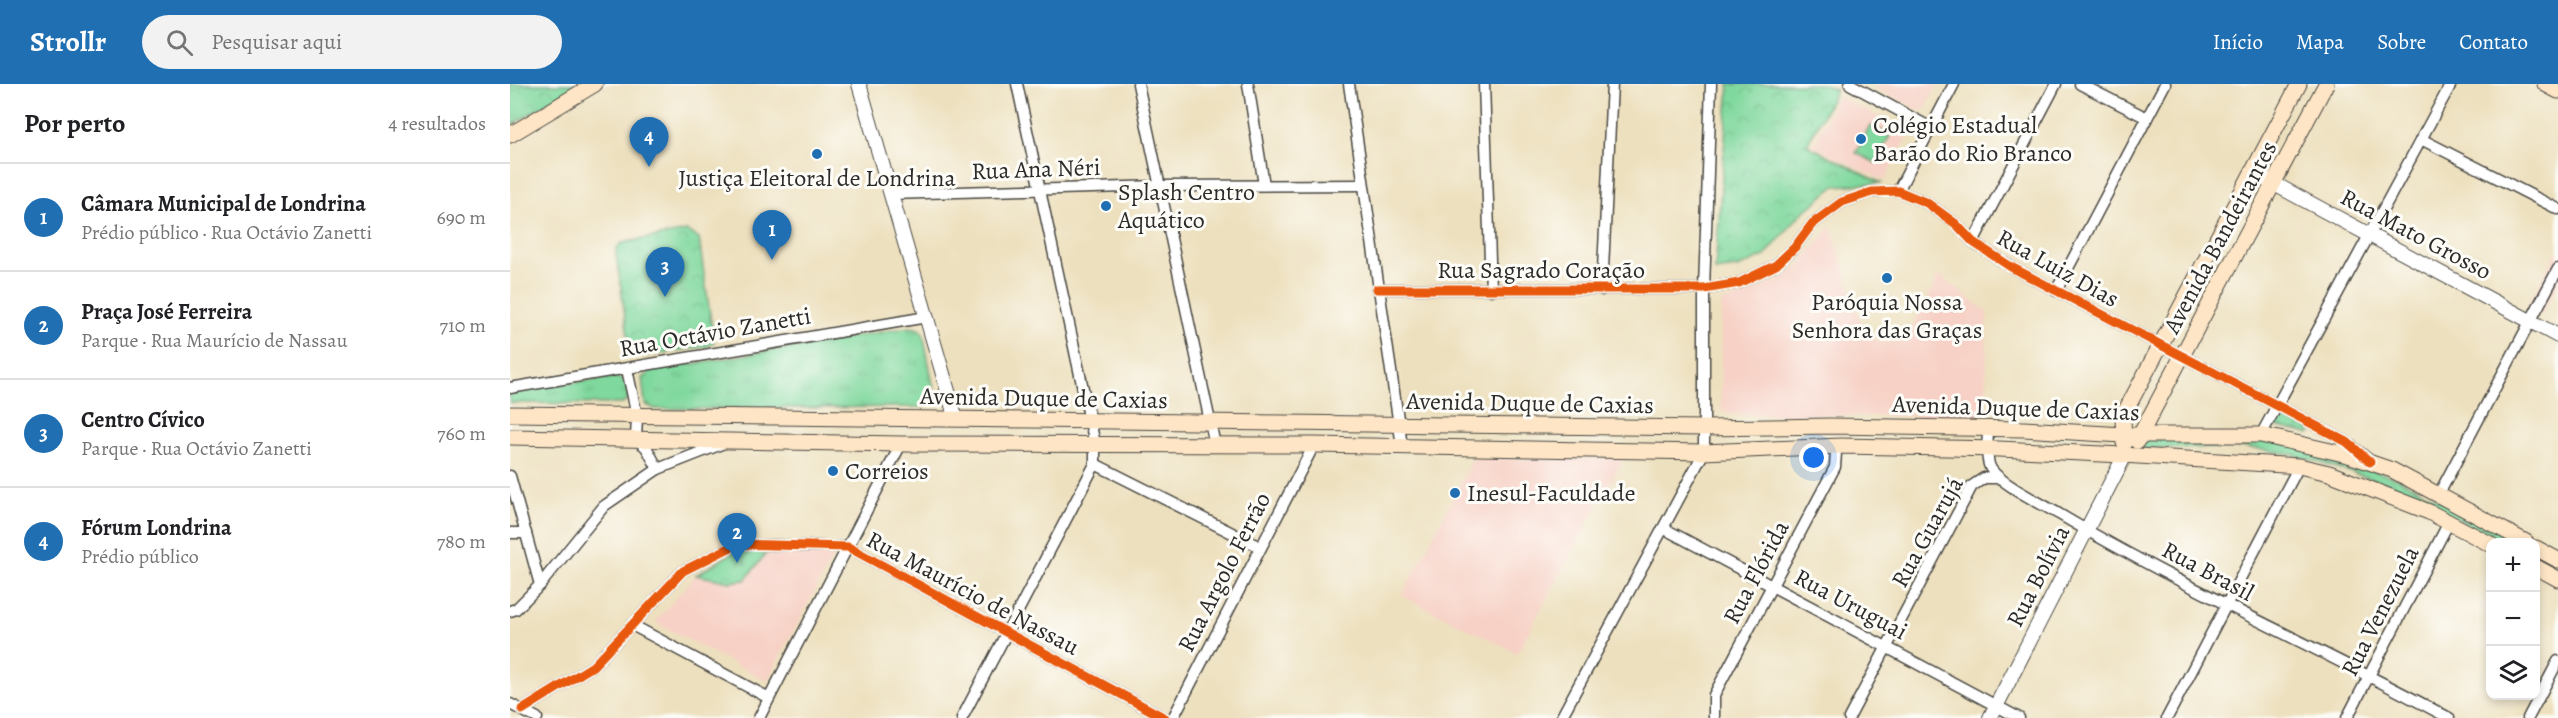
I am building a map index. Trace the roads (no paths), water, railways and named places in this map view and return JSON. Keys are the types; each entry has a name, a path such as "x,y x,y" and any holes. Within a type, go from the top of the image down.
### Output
{"main road":[{"path":"510,135 595,84"},
{"name":"Avenida Bandeirantes","path":"2126,455 2123,418 2126,410 2299,84"},
{"name":"Avenida Bandeirantes","path":"2126,455 2142,435 2326,84"},
{"name":"Avenida Duque de Caxias","path":"510,414 1704,428 1830,426 1988,429 2123,435 2261,435 2292,440 2370,462 2439,494 2517,538"},
{"path":"874,444 876,418"},
{"path":"1032,444 1034,421"},
{"path":"1255,444 1262,430 1268,426 1286,423"},
{"path":"1507,448 1563,441 1567,437 1570,426"},
{"path":"1830,426 1827,436 1839,446 1850,436 1846,427"},
{"name":"Avenida Duque de Caxias","path":"510,437 874,444 1255,444 1704,452 1839,446 2126,455 2300,466 2328,473 2429,512 2486,542"},
{"path":"2540,551 2558,560"},
{"path":"2540,570 2558,579"}],"street":[{"path":"859,84 956,419"},
{"path":"962,718 1095,464 1095,444 1017,84"},
{"path":"1138,84 1215,445"},
{"path":"1248,84 1264,185"},
{"path":"1349,84 1377,290 1402,446"},
{"path":"1484,84 1491,290"},
{"path":"1602,290 1612,84"},
{"path":"1561,718 1704,452 1704,289 1711,84"},
{"path":"1850,84 1931,128"},
{"path":"1898,191 1954,84"},
{"path":"1973,242 2056,84"},
{"path":"2080,84 2147,118"},
{"path":"2056,291 2165,84"},
{"path":"2261,435 2451,84"},
{"path":"2421,139 2558,209"},
{"name":"Rua Mato Grosso","path":"2253,172 2558,336"},
{"name":"Rua Ana Néri","path":"891,194 1160,186 1363,184"},
{"name":"Rua Luiz Dias","path":"1704,289 1739,283 1776,265 1795,247 1812,224 1842,202 1872,192 1898,191 1927,203 1956,224 1973,242 2011,267 2347,442 2370,462"},
{"path":"2439,494 2558,269"},
{"name":"Rua Sagrado Coração","path":"1377,290 1704,289"},
{"name":"Rua Octávio Zanetti","path":"510,388 927,317"},
{"path":"627,369 637,416 636,439 646,447 658,469"},
{"path":"1988,429 1990,468 2000,478"},
{"path":"510,611 516,609 540,585 603,506 658,469 730,441"},
{"path":"759,718 901,444"},
{"name":"Rua Argolo Ferrão","path":"1173,718 1314,445"},
{"name":"Rua Flórida","path":"1714,718 1714,695 1835,467 1839,446"},
{"name":"Rua Bolívia","path":"1994,712 2126,455"},
{"path":"1095,464 1260,547"},
{"path":"2167,718 2300,466"},
{"path":"510,476 540,585"},
{"name":"Rua Guarujá","path":"1850,718 1972,486 1983,478 2000,478"},
{"name":"Rua Brasil","path":"2000,478 2086,530 2226,606 2370,675 2449,718"},
{"name":"Rua Venezuela","path":"2347,718 2449,522"},
{"name":"Rua Uruguai","path":"1663,528 1888,648 1994,712 2019,718"},
{"path":"510,533 526,534"},
{"name":"Rua Maurício de Nassau","path":"522,710 593,666 683,571 737,544 848,548 1166,718"},
{"path":"632,625 769,698"},
{"path":"2528,718 2558,661"},
{"path":"510,704 537,718"}],"place":[{"name":"Colégio Estadual Barão do Rio Branco","path":"1861,139"},
{"name":"Justiça Eleitoral de Londrina","path":"817,154"},
{"name":"Fórum Londrina","path":"649,167"},
{"name":"Splash Centro Aquático","path":"1106,206"},
{"name":"Câmara Municipal de Londrina","path":"772,260"},
{"name":"Paróquia Nossa Senhora das Graças","path":"1887,278"},
{"name":"Centro Cívico","path":"665,297"},
{"name":"Correios","path":"833,471"},
{"name":"Inesul-Faculdade","path":"1455,493"},
{"name":"Praça José Ferreira","path":"737,563"}]}
